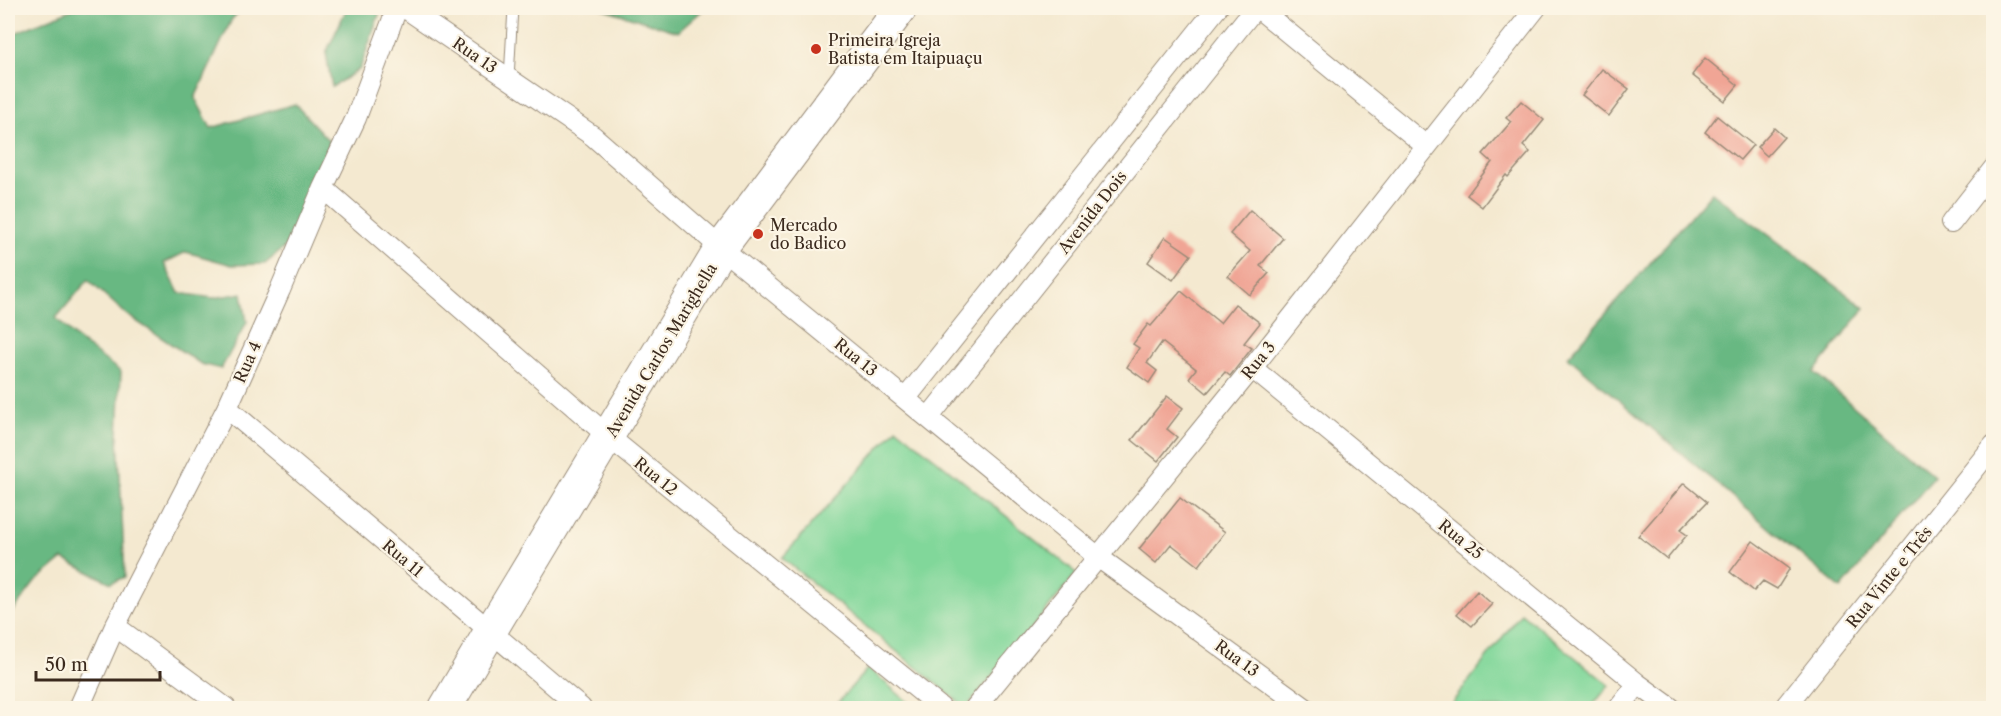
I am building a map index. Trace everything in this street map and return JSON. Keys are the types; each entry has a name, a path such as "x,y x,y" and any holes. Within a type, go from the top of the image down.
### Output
{"main road":[{"name":"Avenida Carlos Marighella","path":"446,708 721,248 901,8"}],"street":[{"name":"Rua 4","path":"79,708 115,626 227,408 356,118 397,8"},
{"name":"Rua 13","path":"405,8 593,136 721,248 1098,557 1305,708"},
{"name":"Avenida Dois","path":"906,398 1218,8"},
{"name":"Avenida Dois","path":"929,417 1256,8"},
{"path":"1256,8 1426,146"},
{"name":"Rua 3","path":"975,708 1252,368 1536,8"},
{"path":"1951,223 1994,168"},
{"name":"Rua 12","path":"323,188 609,437 941,708"},
{"name":"Rua 25","path":"1252,368 1638,684 1671,708"},
{"name":"Rua 11","path":"227,408 581,708"},
{"name":"Rua Vinte e Três","path":"1784,708 1994,445"},
{"path":"115,626 226,708"},
{"path":"1620,708 1638,684"}],"lane":[{"path":"508,78 513,8"}],"green space":[{"path":"75,8 243,8 232,19 195,98 211,128 295,104 330,142 304,231 265,264 232,265 186,252 164,263 179,293 213,298 242,293 247,322 221,369 201,364 127,315 88,280 56,318 76,338 121,372 118,436 125,577 111,583 63,559 35,582 8,618 8,36"},
{"path":"347,8 381,9 360,69 332,87 326,53"},
{"path":"601,8 705,8 678,32"},
{"path":"1712,192 1865,308 1814,372 1934,476 1841,589 1568,357"},
{"path":"897,428 1077,573 966,708 782,558"},
{"path":"1521,613 1609,685 1591,708 1448,708"},
{"path":"868,668 915,708 833,708"}],"building":[{"path":"1705,58 1738,85 1725,101 1692,75"},
{"path":"1602,69 1629,89 1609,116 1582,95"},
{"path":"1521,101 1544,120 1523,146 1530,152 1508,177 1506,175 1482,207 1467,195 1492,162 1483,154 1511,122 1506,118"},
{"path":"1717,116 1753,145 1740,160 1705,132"},
{"path":"1774,128 1784,137 1767,156 1757,147"},
{"path":"1250,210 1283,238 1260,266 1269,273 1250,295 1228,276 1250,251 1230,234"},
{"path":"1165,237 1191,255 1173,280 1148,262"},
{"path":"1181,291 1220,323 1235,304 1260,323 1244,343 1252,348 1230,376 1225,372 1207,393 1189,378 1196,369 1162,342 1147,363 1157,371 1149,383 1127,367 1139,348 1133,344 1148,324 1151,326"},
{"path":"1167,396 1183,408 1167,429 1177,437 1158,461 1132,440"},
{"path":"1684,483 1707,502 1680,530 1687,535 1667,559 1638,536"},
{"path":"1180,498 1225,532 1199,566 1171,544 1156,563 1139,549"},
{"path":"1753,541 1790,568 1777,589 1763,581 1754,591 1730,572"},
{"path":"1477,591 1492,604 1472,626 1457,614"}],"place":[{"name":"Primeira Igreja Batista em Itaipuaçu","path":"816,49"},
{"name":"Mercado do Badico","path":"758,234"}]}
